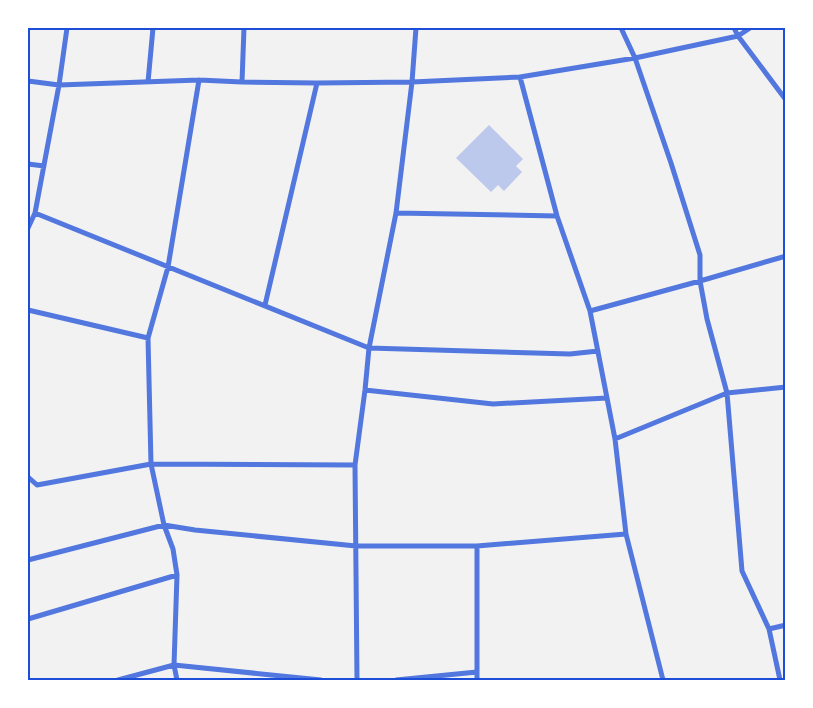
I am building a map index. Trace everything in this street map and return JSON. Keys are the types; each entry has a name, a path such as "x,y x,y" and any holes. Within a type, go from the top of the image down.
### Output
{"street":[{"path":"28,228 35,213 59,85 67,28"},
{"path":"148,82 153,28"},
{"path":"242,82 244,28"},
{"path":"357,680 355,465 369,348 396,213 412,82 416,28"},
{"path":"621,28 635,58 700,256 700,281 707,319 727,393 742,571 769,629 780,680"},
{"path":"734,28 786,100"},
{"path":"28,81 59,85 199,80 317,83 412,82 520,77 635,58 738,36 750,28"},
{"path":"520,77 557,216 590,311 615,439 626,534 663,680"},
{"path":"177,680 174,665 176,574 173,550 164,525 151,464 148,338 168,267 199,80"},
{"path":"265,305 317,83"},
{"path":"28,164 44,166"},
{"path":"35,213 369,348 570,354 598,351"},
{"path":"396,213 557,216"},
{"path":"590,311 786,256"},
{"path":"28,310 148,338"},
{"path":"615,439 727,393 786,387"},
{"path":"365,390 493,404 607,398"},
{"path":"28,477 37,485 151,464 355,465"},
{"path":"28,560 164,525 195,530 356,546 477,546 626,534"},
{"path":"477,546 477,680"},
{"path":"28,619 176,574"},
{"path":"769,629 786,625"},
{"path":"118,680 174,665 321,680"},
{"path":"396,680 476,672"}],"building":[{"path":"489,125 523,159 516,166 522,172 504,191 498,185 491,192 456,158"}]}
